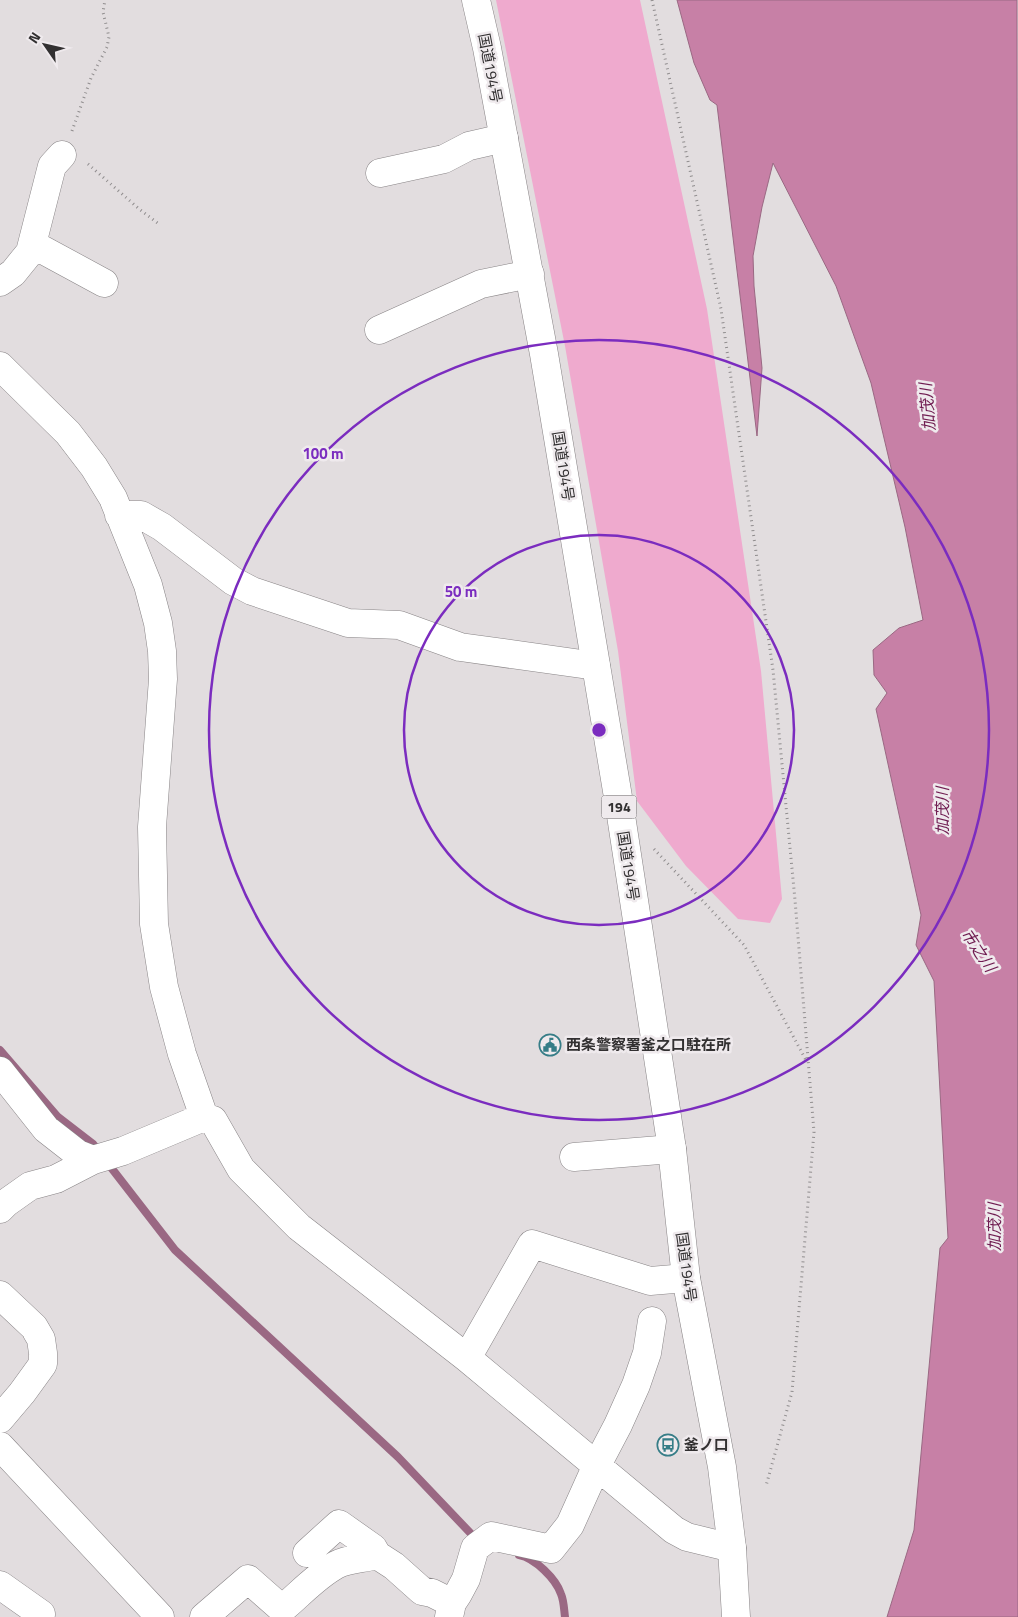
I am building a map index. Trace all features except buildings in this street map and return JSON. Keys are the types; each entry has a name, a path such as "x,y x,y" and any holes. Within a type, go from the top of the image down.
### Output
{"main road":[{"name":"国道194号","path":"476,0 530,274 596,666 672,1149 686,1278 722,1467 732,1548 736,1617"},
{"path":"380,174 444,158 469,146 504,138"},
{"path":"0,282 13,273 30,252 52,166 62,155"},
{"path":"32,244 104,283"},
{"path":"379,330 481,284 530,274"},
{"path":"0,366 68,433 94,467 112,498 148,585 158,623 163,679 152,827 154,924 164,988 182,1054 204,1117"},
{"path":"119,515 141,515 162,527 233,581 252,591 348,623 399,625 460,647 596,666"},
{"path":"0,1070 46,1129 78,1154 93,1160"},
{"path":"0,1209 30,1186 56,1179 93,1160 123,1151 204,1117 213,1120 241,1169 299,1227 467,1358 674,1530 687,1537 732,1548"},
{"path":"574,1157 672,1149"},
{"path":"467,1358 532,1244 650,1281 686,1278"},
{"path":"0,1294 34,1327 41,1339 43,1364 0,1419"},
{"path":"307,1553 339,1524 373,1548 378,1555 394,1566 422,1591 432,1593 450,1610 466,1579 475,1548 491,1536 550,1549 570,1525 597,1465 618,1425 647,1353 652,1321"},
{"path":"0,1446 160,1617"},
{"path":"204,1617 248,1579 282,1609 336,1565 355,1558 378,1555"},
{"path":"0,1585 41,1614"}],"path":[{"path":"105,0 103,12 109,37 107,47 90,78 73,131 62,155 87,164 160,225"},
{"path":"652,0 722,318 773,670 814,1132 792,1392 766,1486"},
{"path":"652,846 744,945 808,1064"}],"shaded area":[{"path":"496,0 640,0 707,309 761,671 782,899 770,923 738,919 686,866 637,801 618,651 565,346"}],"water":[{"path":"677,0 1017,0 1018,1617 887,1617 914,1530 940,1248 948,1238 934,981 916,945 921,915 876,709 887,693 874,675 873,650 899,628 923,620 905,527 871,383 836,286 773,163 762,207 753,256 762,368 757,436 717,105 710,100 694,63"}],"waterway":[{"path":"0,1050 58,1117 93,1144 99,1152"},
{"path":"106,1161 175,1250 398,1457 477,1540"},
{"path":"519,1555 532,1560 555,1582 562,1597 565,1617"}],"place":[{"name":"西条警察署釜之口駐在所","path":"550,1045"},
{"name":"釜ノ口","path":"668,1445"}],"water label":[{"name":"加茂川","path":"927,407"},
{"name":"加茂川","path":"942,811"},
{"name":"市之川","path":"979,950"},
{"name":"加茂川","path":"994,1227"}]}
